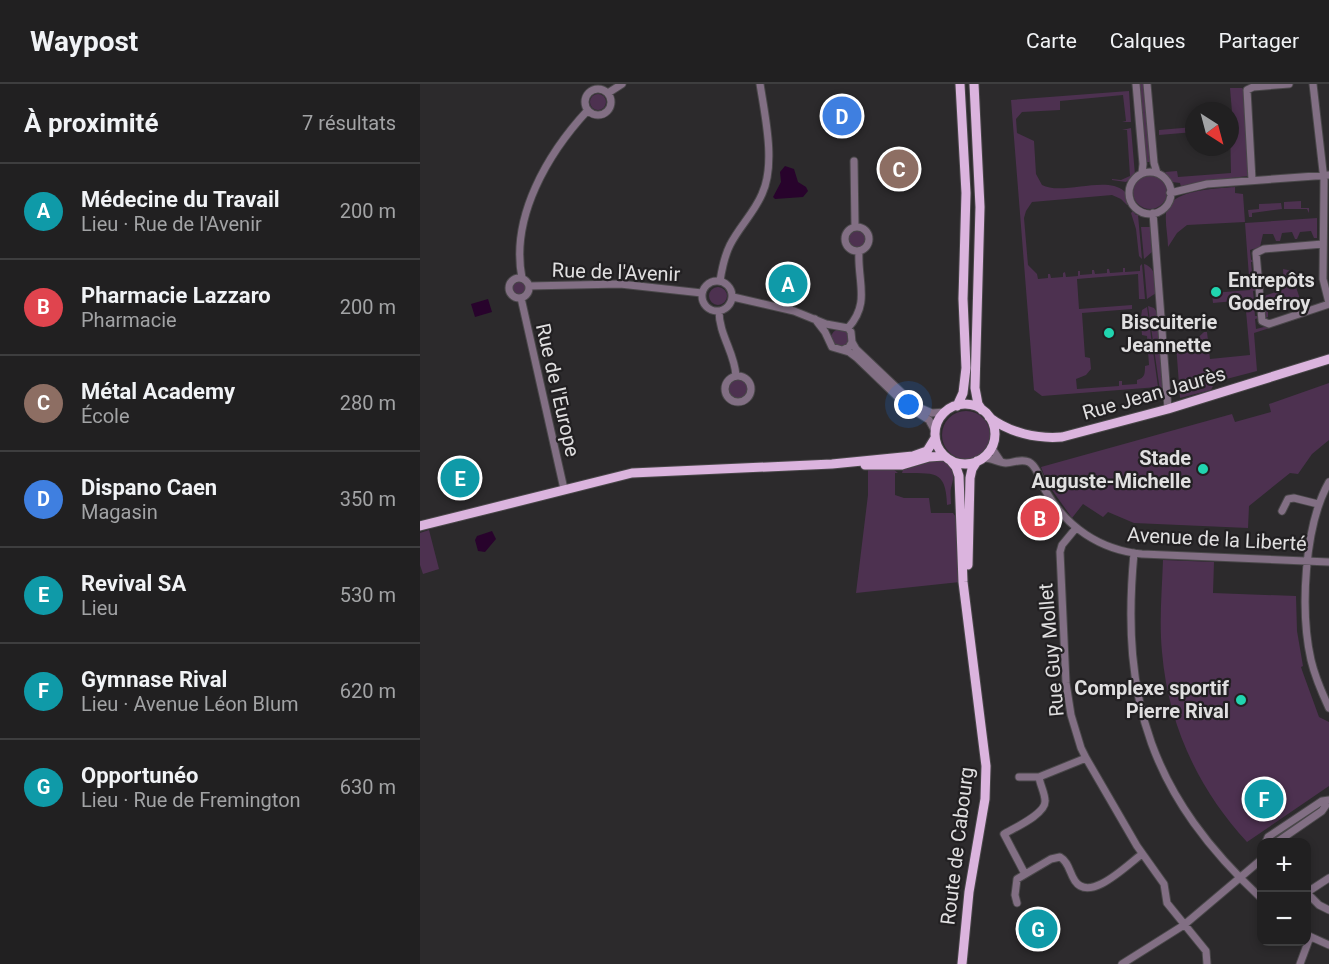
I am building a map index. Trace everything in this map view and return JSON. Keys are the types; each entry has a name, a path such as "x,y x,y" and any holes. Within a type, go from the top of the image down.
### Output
{"main road":[{"path":"957,406 963,393 966,368 963,299 966,193 960,84"},
{"path":"974,84 980,207 975,388 982,410"},
{"name":"Rue Jean Jaurès","path":"989,417 1019,432 1036,437 1062,437 1168,409 1329,359"},
{"path":"832,464 920,454 927,451 935,434 937,422 945,412 957,406 970,405 982,410 989,417 994,428 993,444"},
{"path":"969,625 970,474 1003,434 1019,432"},
{"path":"935,434 937,445 956,467 959,477 963,582 969,625"},
{"path":"420,526 615,476 647,471 832,464 894,466 934,455 964,464 980,460"},
{"name":"Route de Cabourg","path":"962,964 969,892 985,799 986,766 969,625"}],"street":[{"path":"609,93 622,84"},
{"path":"720,281 724,259 730,244 755,207 768,178 769,160 760,84"},
{"path":"1136,84 1143,164 1142,173 1132,182 1130,188 1131,201 1139,210 1153,213 1160,211 1167,204 1170,193 1167,182 1157,173 1154,163 1147,84"},
{"path":"1252,180 1248,89 1289,84"},
{"path":"1313,84 1326,175 1325,239 1329,304 1269,324 1262,321 1256,253 1264,249 1325,239"},
{"path":"590,87 609,93 612,100 607,111 595,115 588,110 586,97 590,87"},
{"path":"522,278 514,280 509,288 512,296 521,298 528,294 529,286 522,278 519,264 525,221 534,192 551,156 565,135 588,110"},
{"path":"854,160 855,226"},
{"path":"1142,173 1157,173"},
{"path":"1170,193 1207,184 1326,175"},
{"path":"1153,213 1168,409"},
{"path":"855,226 863,228 869,238 865,248 859,251 850,250 844,240 848,230 855,226"},
{"path":"848,328 857,317 862,302 859,251"},
{"path":"720,281 728,285 733,297 728,307 719,311 710,310 706,306 702,293 709,283 720,281"},
{"name":"Rue de l'Avenir","path":"529,286 620,284 702,293"},
{"path":"733,297 794,311 814,320 848,328 853,337 852,342 843,350"},
{"name":"Rue de l'Europe","path":"521,298 564,489"},
{"path":"719,311 720,327 735,362 736,376"},
{"path":"814,320 828,337 832,347 857,358 908,407 928,420 935,434"},
{"path":"828,337 829,332 836,326"},
{"path":"852,342 856,349 916,406 932,413 945,412"},
{"path":"993,444 1001,462"},
{"name":"Avenue de la Liberté","path":"980,460 1009,463 1023,460 1031,463 1057,509 1076,528 1099,543 1134,553 1329,562"},
{"path":"1329,482 1326,495 1318,504 1308,561 1306,600 1311,659 1326,693 1329,708"},
{"path":"1282,511 1288,499 1294,498 1318,504"},
{"name":"Rue Guy Mollet","path":"1076,528 1061,548 1067,692 1071,715 1086,758 1142,854 1164,884 1167,903 1206,951 1207,964"},
{"path":"1134,553 1132,658 1136,692 1156,756 1181,805 1214,851 1257,894"},
{"path":"1019,777 1039,777 1086,758"},
{"path":"1025,874 1004,834 1036,815 1044,807 1045,800 1039,777"},
{"path":"1268,838 1322,801 1329,801"},
{"path":"1283,838 1322,811 1329,801"},
{"path":"1017,903 1015,895 1017,879 1051,860 1060,857 1065,860 1075,881 1082,888 1094,888 1142,854"},
{"path":"1122,964 1184,925 1257,863"},
{"path":"1308,892 1329,878"},
{"path":"1311,897 1319,905 1329,910"},
{"path":"1311,937 1329,945"},
{"path":"1300,964 1305,946"}],"shaded area":[{"path":"1139,84 1145,84 1151,162 1145,162"},
{"path":"1230,88 1245,90 1248,176 1205,181 1181,187 1180,183 1172,182 1165,172 1177,171 1178,177 1231,173 1231,156 1239,156 1239,102 1231,102"},
{"path":"1129,91 1131,122 1122,122 1126,121 1123,95 1060,101 1060,110 1022,112 1016,119 1017,133 1034,141 1036,174 1042,185 1051,188 1095,185 1116,187 1125,192 1131,204 1127,205 1112,195 1032,202 1024,218 1028,265 1037,274 1038,279 1048,278 1048,274 1051,278 1063,277 1065,272 1066,277 1078,276 1078,271 1080,275 1092,274 1092,270 1095,274 1107,273 1107,269 1110,273 1123,272 1123,268 1125,272 1140,271 1142,264 1145,299 1139,299 1138,274 1077,279 1079,309 1132,305 1132,309 1082,313 1085,357 1090,358 1091,369 1086,375 1076,379 1077,389 1119,386 1119,381 1122,381 1122,385 1137,384 1137,380 1144,375 1145,366 1149,365 1147,336 1142,335 1141,323 1146,322 1145,317 1141,317 1142,310 1147,307 1158,387 1042,396 1034,390 1011,100"},
{"path":"595,94 601,94 606,102 604,108 595,110 590,105 590,99"},
{"path":"1131,128 1135,175 1126,182 1112,180 1121,180 1130,176 1127,130 1122,130"},
{"path":"1185,128 1185,133 1159,135 1159,130"},
{"path":"785,166 794,169 798,182 806,187 808,191 803,197 775,199 773,197 781,182 780,172"},
{"path":"1150,175 1162,180 1167,192 1162,204 1150,209 1138,204 1133,192 1138,180"},
{"path":"1235,187 1235,193 1243,194 1245,222 1187,225 1177,233 1168,247 1166,214 1169,206 1175,200 1194,192"},
{"path":"1301,201 1301,208 1309,208 1309,213 1307,209 1284,209 1284,202"},
{"path":"1281,203 1282,209 1252,213 1252,217 1249,217 1248,210 1259,209 1259,204"},
{"path":"1133,211 1138,215 1142,259 1139,256 1136,229 1131,213"},
{"path":"1317,218 1317,238 1314,238 1311,231 1300,232 1297,239 1292,232 1282,233 1280,241 1276,241 1273,234 1263,234 1260,247 1250,250 1251,260 1255,259 1255,262 1251,262 1252,273 1256,273 1252,276 1253,288 1257,288 1253,291 1254,301 1258,301 1254,304 1255,316 1259,316 1255,319 1256,329 1307,316 1254,333 1257,371 1215,382 1211,390 1180,398 1176,344 1188,347 1204,332 1207,332 1210,359 1250,355 1245,300 1213,303 1212,293 1250,290 1245,223"},
{"path":"1141,227 1150,227 1152,252 1144,259"},
{"path":"857,230 863,233 866,239 863,245 857,248 851,245 848,239 851,233"},
{"path":"1144,264 1151,269 1155,280 1156,293 1147,299"},
{"path":"1283,269 1297,272 1297,282 1284,283"},
{"path":"516,280 522,280 527,288 525,294 516,296 511,291 511,285"},
{"path":"1287,284 1295,284 1302,305 1296,299 1286,303 1286,311 1283,312 1278,305 1268,309 1268,317 1265,318 1264,296 1284,289"},
{"path":"718,287 724,290 727,296 724,302 718,305 712,302 709,296 712,290"},
{"path":"488,299 492,312 475,317 471,304"},
{"path":"1148,306 1157,312 1163,391 1160,391"},
{"path":"836,329 844,329 849,334 847,345 836,347 831,342 831,334"},
{"path":"738,379 745,382 748,389 745,396 738,399 731,396 728,389 731,382"},
{"path":"1329,383 1329,440 1312,454 1298,474 1290,473 1249,506 1248,528 1134,523 1108,512 1103,517 1083,504 1072,518 1047,483 1041,467 1232,414 1235,422 1271,412 1269,404"},
{"path":"966,411 983,418 990,435 983,452 966,459 949,452 942,435 949,418"},
{"path":"940,458 953,470 951,504 947,505 944,485 936,476 902,473 903,470"},
{"path":"893,469 898,473 895,473 895,495 904,498 929,498 931,513 953,513 956,517 960,582 856,593 868,495 868,470"},
{"path":"429,530 439,569 423,574 420,565 420,533"},
{"path":"492,531 496,539 485,552 478,551 475,540 477,536"},
{"name":"Complexe sportif Pierre Rival","path":"1163,560 1214,562 1213,593 1296,596 1297,631 1303,666 1301,667 1319,717 1329,722 1329,786 1247,842 1230,822 1200,778 1188,754 1171,705 1165,679 1161,640"}],"place":[{"name":"Dispano Caen","path":"842,116"},
{"name":"Métal Academy","path":"899,169"},
{"name":"Médecine du Travail","path":"788,284"},
{"name":"Entrepôts Godefroy","path":"1216,292"},
{"name":"Biscuiterie Jeannette","path":"1109,333"},
{"name":"Stade Auguste-Michelle","path":"1203,469"},
{"name":"Revival SA","path":"460,478"},
{"name":"Pharmacie Lazzaro","path":"1040,518"},
{"name":"Complexe sportif Pierre Rival","path":"1241,700"},
{"name":"Gymnase Rival","path":"1264,799"},
{"name":"Opportunéo","path":"1038,929"}]}
